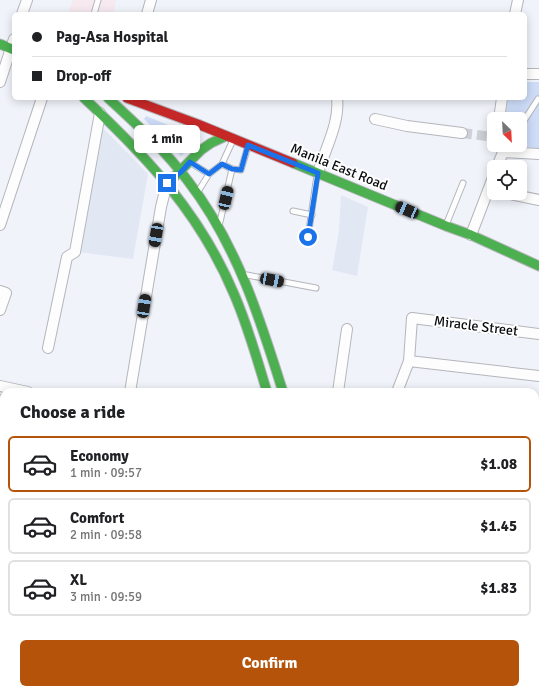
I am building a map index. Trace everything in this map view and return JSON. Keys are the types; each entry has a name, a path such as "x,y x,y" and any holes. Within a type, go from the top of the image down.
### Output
{"main road":[{"path":"0,44 12,46"},
{"path":"86,100 100,113 122,122 156,143 197,193 219,228 243,274 261,321 282,388"},
{"path":"110,100 120,109 122,122 136,148 167,183 203,234 229,281 244,320 266,388"},
{"name":"Manila East Road","path":"130,100 248,145 446,226 471,234 539,266"},
{"path":"167,183 181,172 205,146 230,138"},
{"path":"229,281 243,274"}],"street":[{"path":"23,12 27,0"},
{"path":"148,12 151,0"},
{"path":"515,12 518,0"},
{"path":"0,82 12,49"},
{"path":"527,74 539,74"},
{"path":"0,225 41,100"},
{"path":"120,109 124,100"},
{"path":"318,173 334,126 337,100"},
{"path":"500,112 502,100"},
{"path":"48,348 66,257 75,252 100,113"},
{"path":"375,119 407,126 462,133"},
{"path":"527,152 539,154"},
{"path":"131,388 161,207 167,183"},
{"path":"527,198 539,200"},
{"path":"471,234 487,199"},
{"path":"0,291 6,293 0,310"},
{"name":"Miracle Street","path":"409,361 412,318 539,334"},
{"path":"339,388 347,329"},
{"path":"399,388 409,361 539,376"}],"lane":[{"path":"95,12 98,0"},
{"path":"527,116 538,99"},
{"path":"197,193 209,174 222,164 230,138"},
{"path":"222,164 232,169 241,170 248,145"},
{"path":"190,162 209,174"},
{"path":"219,228 232,169"},
{"path":"308,237 318,173"},
{"path":"446,226 463,183"},
{"path":"293,210 312,215"},
{"path":"243,274 316,288"}],"shaded area":[{"path":"73,0 116,0 113,12 69,12"},
{"path":"527,82 539,82 539,148 527,148 527,112 506,112 508,100 527,100"},
{"path":"146,116 200,138 181,156 144,119"},
{"path":"101,126 148,174 133,259 78,252"},
{"path":"341,195 368,207 357,276 332,270 339,231"}],"tunnel":[{"path":"462,133 487,136"}],"traffic: fast":[{"path":"0,44 12,49"},
{"path":"86,100 129,142 170,188 205,238 220,265 244,318 266,388"},
{"path":"110,100 170,159 205,205 220,230 245,282 282,388"},
{"path":"172,179 201,150 211,143 226,136"},
{"path":"293,163 471,235 539,266"}],"traffic: jam":[{"path":"132,100 200,125 293,163"}],"route":[{"path":"167,183 181,172 190,162 209,174 222,164 232,169 241,170 248,145 318,173 308,237"}]}
